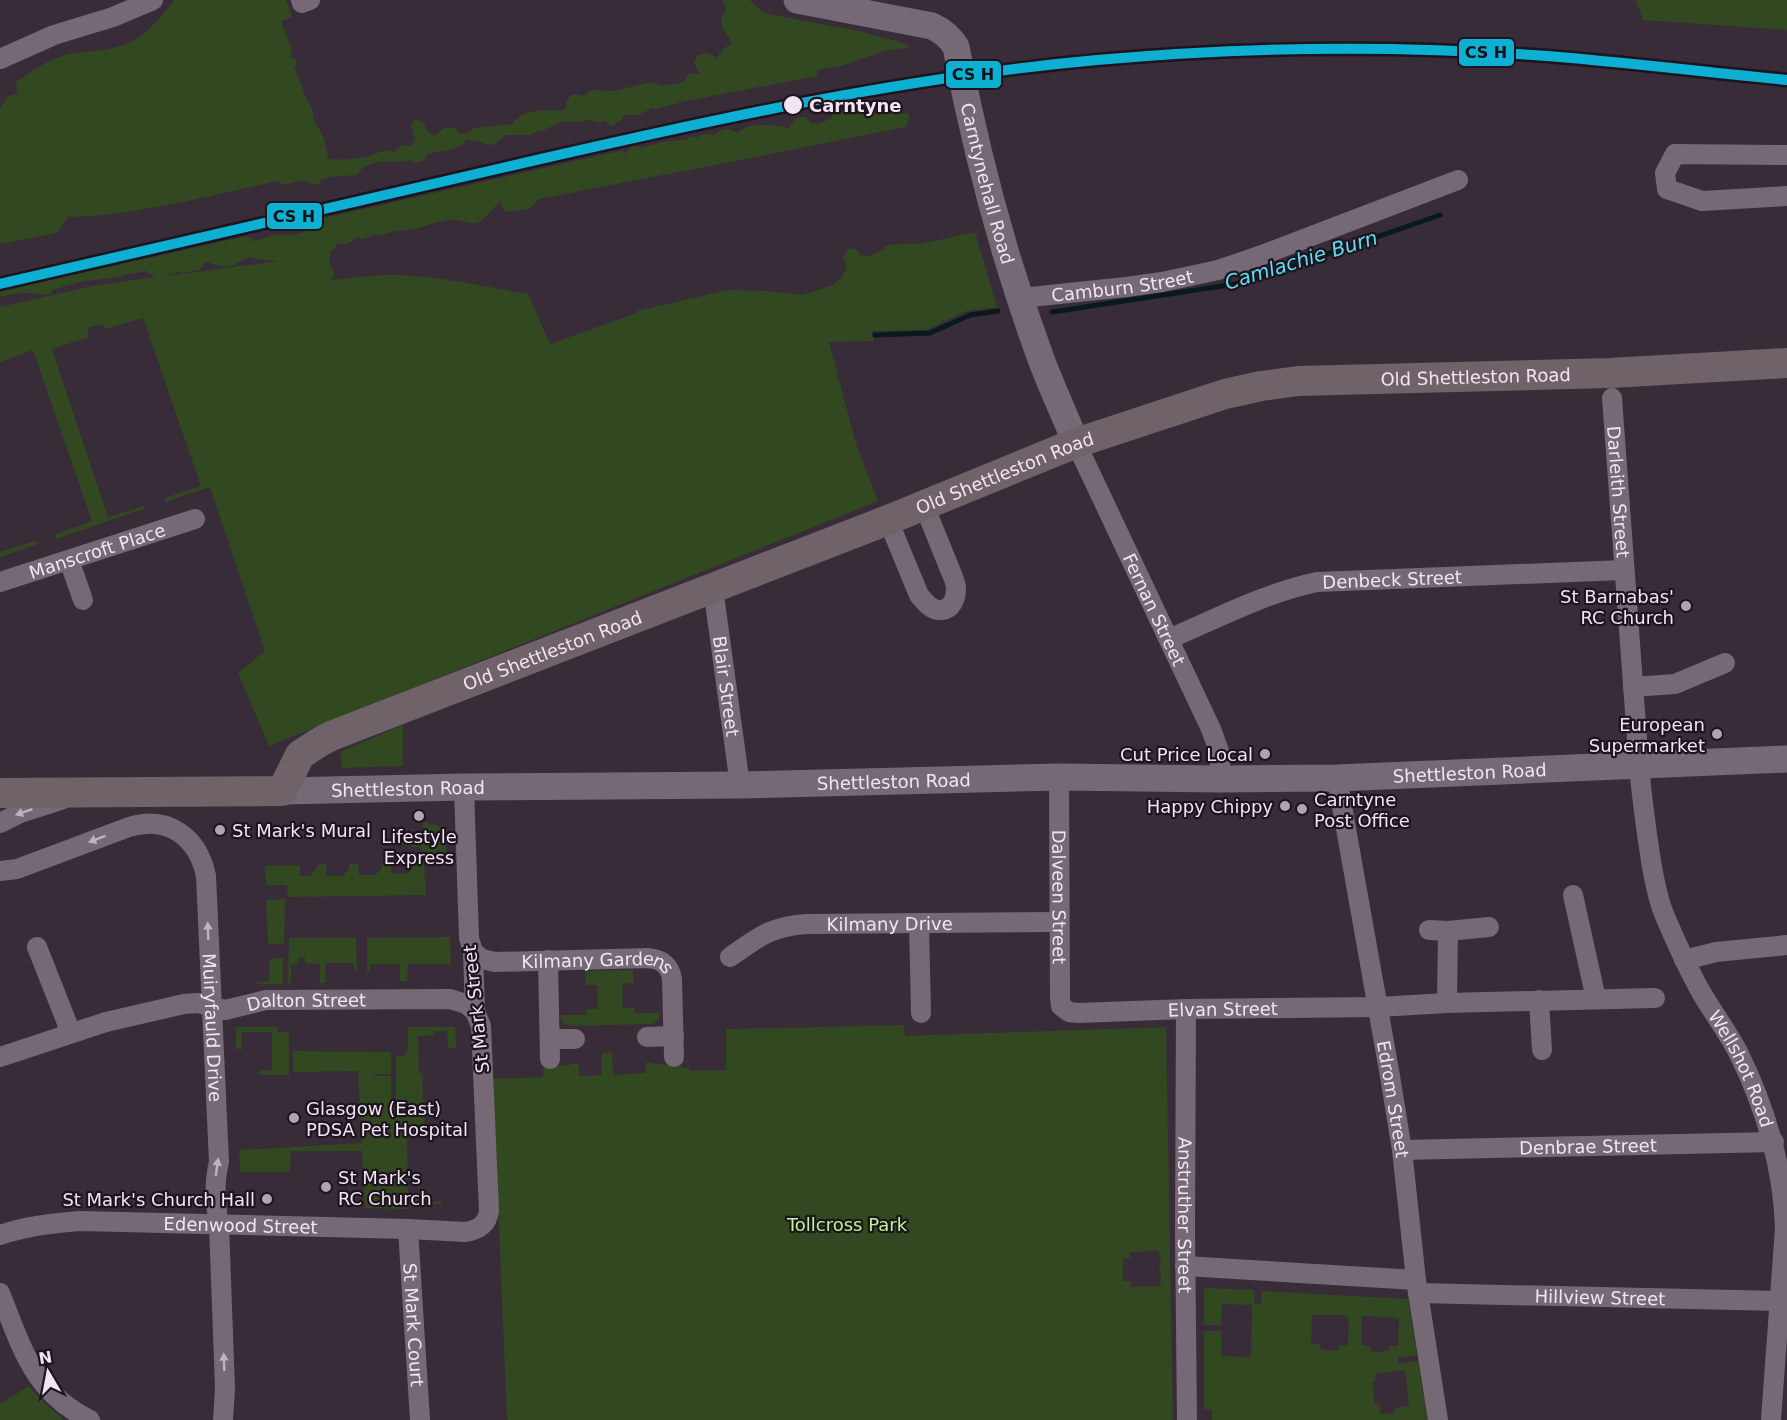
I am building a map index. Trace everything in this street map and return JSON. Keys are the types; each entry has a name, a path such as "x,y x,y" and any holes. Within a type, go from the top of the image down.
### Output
{"main road":[{"name":"Old Shettleston Road","path":"282,791 300,755 331,736 924,506 1076,443 1225,394 1298,381 1618,373 1787,363"},
{"name":"Shettleston Road","path":"0,793 282,791"}],"street":[{"path":"0,59 54,36 113,18 153,0"},
{"name":"Carntynehall Road","path":"797,0 926,25 940,30 950,38 956,48 985,177 1021,298 1042,362 1076,443"},
{"path":"1787,155 1675,154 1665,173 1667,189 1702,201 1787,196"},
{"name":"Camburn Street","path":"1021,298 1144,285 1218,270 1458,180"},
{"name":"Darleith Street","path":"1612,398 1639,766"},
{"name":"Fernan Street","path":"1076,443 1211,729 1220,754 1220,779"},
{"path":"888,520 926,604 934,609 948,608 955,597 955,581 924,506"},
{"name":"Manscroft Place","path":"0,582 195,519"},
{"path":"69,560 83,600"},
{"name":"Denbeck Street","path":"1169,639 1270,596 1317,582 1624,570"},
{"name":"Blair Street","path":"713,588 740,785"},
{"path":"1633,687 1675,684 1725,663"},
{"name":"Shettleston Road","path":"282,791 740,785 1059,777 1337,778 1787,759"},
{"name":"Wellshot Road","path":"1639,766 1645,825 1663,912 1701,992 1738,1053 1765,1113 1774,1142 1785,1202 1785,1228 1780,1301 1781,1360 1771,1420"},
{"name":"Dalveen Street","path":"1059,777 1060,997 1061,1006 1069,1012"},
{"name":"Edrom Street","path":"1337,778 1402,1150 1417,1287 1438,1420"},
{"name":"St Mark Street","path":"464,788 469,938 473,952 475,1011 481,1026 489,1211 487,1220 480,1228"},
{"path":"0,823 20,813 90,793"},
{"name":"Muiryfauld Drive","path":"0,872 17,869 141,823 160,824 179,832 196,849 203,861 206,876 219,1162 216,1172 216,1204 219,1224 225,1389 223,1420"},
{"path":"1573,895 1596,999"},
{"name":"Kilmany Drive","path":"730,957 761,935 786,926 1059,922"},
{"path":"919,923 921,1013"},
{"path":"1447,1003 1439,931 1489,927"},
{"path":"1684,960 1716,952 1787,945"},
{"path":"37,947 70,1033"},
{"name":"Kilmany Gardens","path":"473,952 482,959 495,962 648,958 666,964 671,973 674,1057"},
{"path":"548,960 550,1059"},
{"name":"Elvan Street","path":"1069,1012 1378,1007 1655,998"},
{"name":"Dalton Street","path":"0,1057 132,1015 184,1004 198,1003 212,1008 231,1009 266,1000 450,999 466,1004 475,1011"},
{"path":"1539,1000 1542,1050"},
{"name":"Anstruther Street","path":"1186,1009 1187,1420"},
{"path":"647,1037 674,1036"},
{"path":"550,1040 575,1039"},
{"name":"Denbrae Street","path":"1402,1150 1774,1142"},
{"name":"Edenwood Street","path":"0,1235 51,1222 80,1221 408,1228 465,1232 480,1228"},
{"name":"St Mark Court","path":"408,1228 420,1420"},
{"name":"Hillview Street","path":"1185,1266 1417,1287 1780,1301"},
{"path":"0,1293 24,1353 42,1384 66,1406 90,1420"}],"green space":[{"path":"174,0 286,0 292,17 281,21 292,50 290,57 295,59 297,64 294,68 312,109 314,120 324,138 328,158 336,159 362,158 383,151 394,152 400,146 410,146 415,140 411,125 415,119 422,122 429,133 435,135 444,128 456,128 459,134 468,133 474,128 512,124 522,115 534,111 561,111 566,107 567,100 572,94 584,96 594,90 613,91 652,82 662,86 684,81 688,74 700,74 694,63 697,56 707,53 716,58 724,48 731,45 722,26 722,16 726,11 723,0 750,0 768,14 858,31 900,42 909,48 884,51 841,66 817,70 817,76 686,101 657,109 652,108 638,115 624,115 622,120 611,126 605,121 589,120 558,123 530,135 506,135 495,144 487,145 467,140 457,148 427,154 424,160 415,163 410,160 373,163 356,175 329,177 320,180 319,184 312,185 304,180 285,185 277,181 147,209 68,217 57,233 0,244 0,108 8,96 18,94 16,82 59,57 109,49 134,40 161,17"},
{"path":"1636,0 1787,0 1787,30 1643,20"},
{"path":"839,109 853,114 908,113 909,120 905,127 539,199 529,209 505,212 501,207 501,201 477,223 445,220 361,239 358,237 347,244 337,243 331,251 329,263 335,274 332,279 327,280 382,275 416,276 528,294 550,344 637,313 637,311 728,290 802,295 833,285 842,277 847,267 843,257 850,248 856,249 860,255 869,256 883,250 888,245 920,244 975,232 997,307 966,311 926,330 871,331 874,341 829,342 856,444 878,501 269,746 238,673 265,651 210,487 165,502 165,498 201,486 143,318 105,329 103,324 87,328 89,337 52,349 108,517 144,506 146,508 56,539 56,534 92,521 33,350 0,362 0,307 93,286 155,277 145,271 135,273 135,275 130,273 80,282 52,290 51,294 47,295 23,293 0,297 0,291 247,236 254,241 273,235 291,235 303,232 305,222 624,150 624,154 633,146 643,147 667,141 686,140 693,136 698,138 699,135 714,135 725,129 737,133 754,125 773,125 787,129 794,120 801,117 806,117 811,123 817,124 831,119 835,111","holes":["249,257 278,261 158,277 178,271 182,273 200,270 206,261 224,267 232,266"]},
{"path":"34,541 38,544 0,557 0,552"},
{"path":"403,725 403,766 342,768 340,752"},
{"path":"423,822 438,827 445,826 447,864 424,864 426,895 288,897 287,885 266,885 265,866 300,865 300,876 310,876 317,865 326,864 326,876 343,876 349,869 349,864 358,864 359,875 375,875 382,868 382,864 391,863 391,874 407,874 412,869 412,863 421,863 421,848 371,839 423,844"},
{"path":"285,899 284,944 268,944 266,900"},
{"path":"450,937 451,964 408,964 407,981 400,981 400,964 371,964 370,971 367,971 367,938"},
{"path":"289,938 356,938 357,971 355,971 354,963 326,963 325,983 320,983 320,964 305,963 305,957 299,957 299,963 291,964 291,983 288,983"},
{"path":"283,958 283,984 257,984 257,982 269,981 269,959"},
{"path":"633,970 634,983 622,984 623,1008 634,1008 635,1013 660,1013 656,1022 652,1024 570,1026 562,1022 560,1015 586,1015 586,1009 598,1009 597,985 586,985 585,971"},
{"name":"Tollcross Park","path":"904,1025 905,1036 1166,1027 1173,1420 507,1420 493,1079 543,1077 543,1068 574,1064 579,1064 579,1076 602,1075 602,1053 612,1052 613,1075 645,1073 646,1062 678,1066 690,1071 726,1070 726,1029","holes":["1158,1251 1161,1262 1159,1265 1160,1286 1131,1287 1130,1281 1123,1281 1123,1258 1130,1258 1130,1252"]},
{"path":"236,1027 278,1027 278,1032 289,1032 289,1075 260,1075 260,1070 272,1070 272,1032 242,1032 242,1049 238,1049 236,1047"},
{"path":"408,1027 455,1027 456,1048 448,1048 447,1031 435,1031 435,1035 418,1036 425,1134 407,1135 408,1209 365,1208 362,1151 291,1151 290,1172 240,1172 239,1150 362,1143 358,1071 293,1072 293,1051 391,1052 391,1074 375,1074 374,1076 391,1076 391,1104 396,1105 396,1056 405,1056 405,1052 408,1051"},
{"path":"427,1192 428,1202 442,1202 442,1204 422,1205 420,1193 419,1205 413,1206 413,1193"},
{"path":"1204,1288 1254,1290 1255,1304 1261,1304 1262,1291 1408,1299 1417,1355 1398,1358 1398,1364 1418,1361 1427,1420 1212,1420 1212,1409 1204,1409 1204,1331 1221,1331 1221,1356 1251,1357 1252,1305 1222,1304 1221,1325 1204,1325","holes":["1312,1315 1349,1317 1348,1345 1339,1345 1338,1350 1327,1351 1320,1349 1320,1344 1311,1344","1362,1317 1399,1318 1398,1346 1389,1346 1389,1351 1381,1353 1371,1351 1370,1346 1362,1345","1404,1370 1409,1406 1395,1408 1395,1413 1381,1414 1379,1404 1375,1404 1372,1382 1376,1380 1375,1374"]},
{"path":"29,1386 64,1420 0,1420 0,1404"}],"waterway":[{"name":"Camlachie Burn","path":"1052,312 1235,284 1440,215"},
{"name":"Camlachie Burn","path":"875,335 930,333 970,315 998,311"}],"transit line":[{"path":"0,284 726,118 874,90 1022,68 1205,52 1369,49 1533,55 1787,80"}],"place":[{"name":"Carntyne","path":"793,105"},
{"name":"St Barnabas' RC Church","path":"1686,606"},
{"name":"European Supermarket","path":"1717,734"},
{"name":"Cut Price Local","path":"1265,754"},
{"name":"Happy Chippy","path":"1285,806"},
{"name":"Carntyne Post Office","path":"1302,809"},
{"name":"Lifestyle Express","path":"419,816"},
{"name":"St Mark's Mural","path":"220,830"},
{"name":"Glasgow (East) PDSA Pet Hospital","path":"294,1118"},
{"name":"St Mark's RC Church","path":"326,1187"},
{"name":"St Mark's Church Hall","path":"267,1199"}]}
